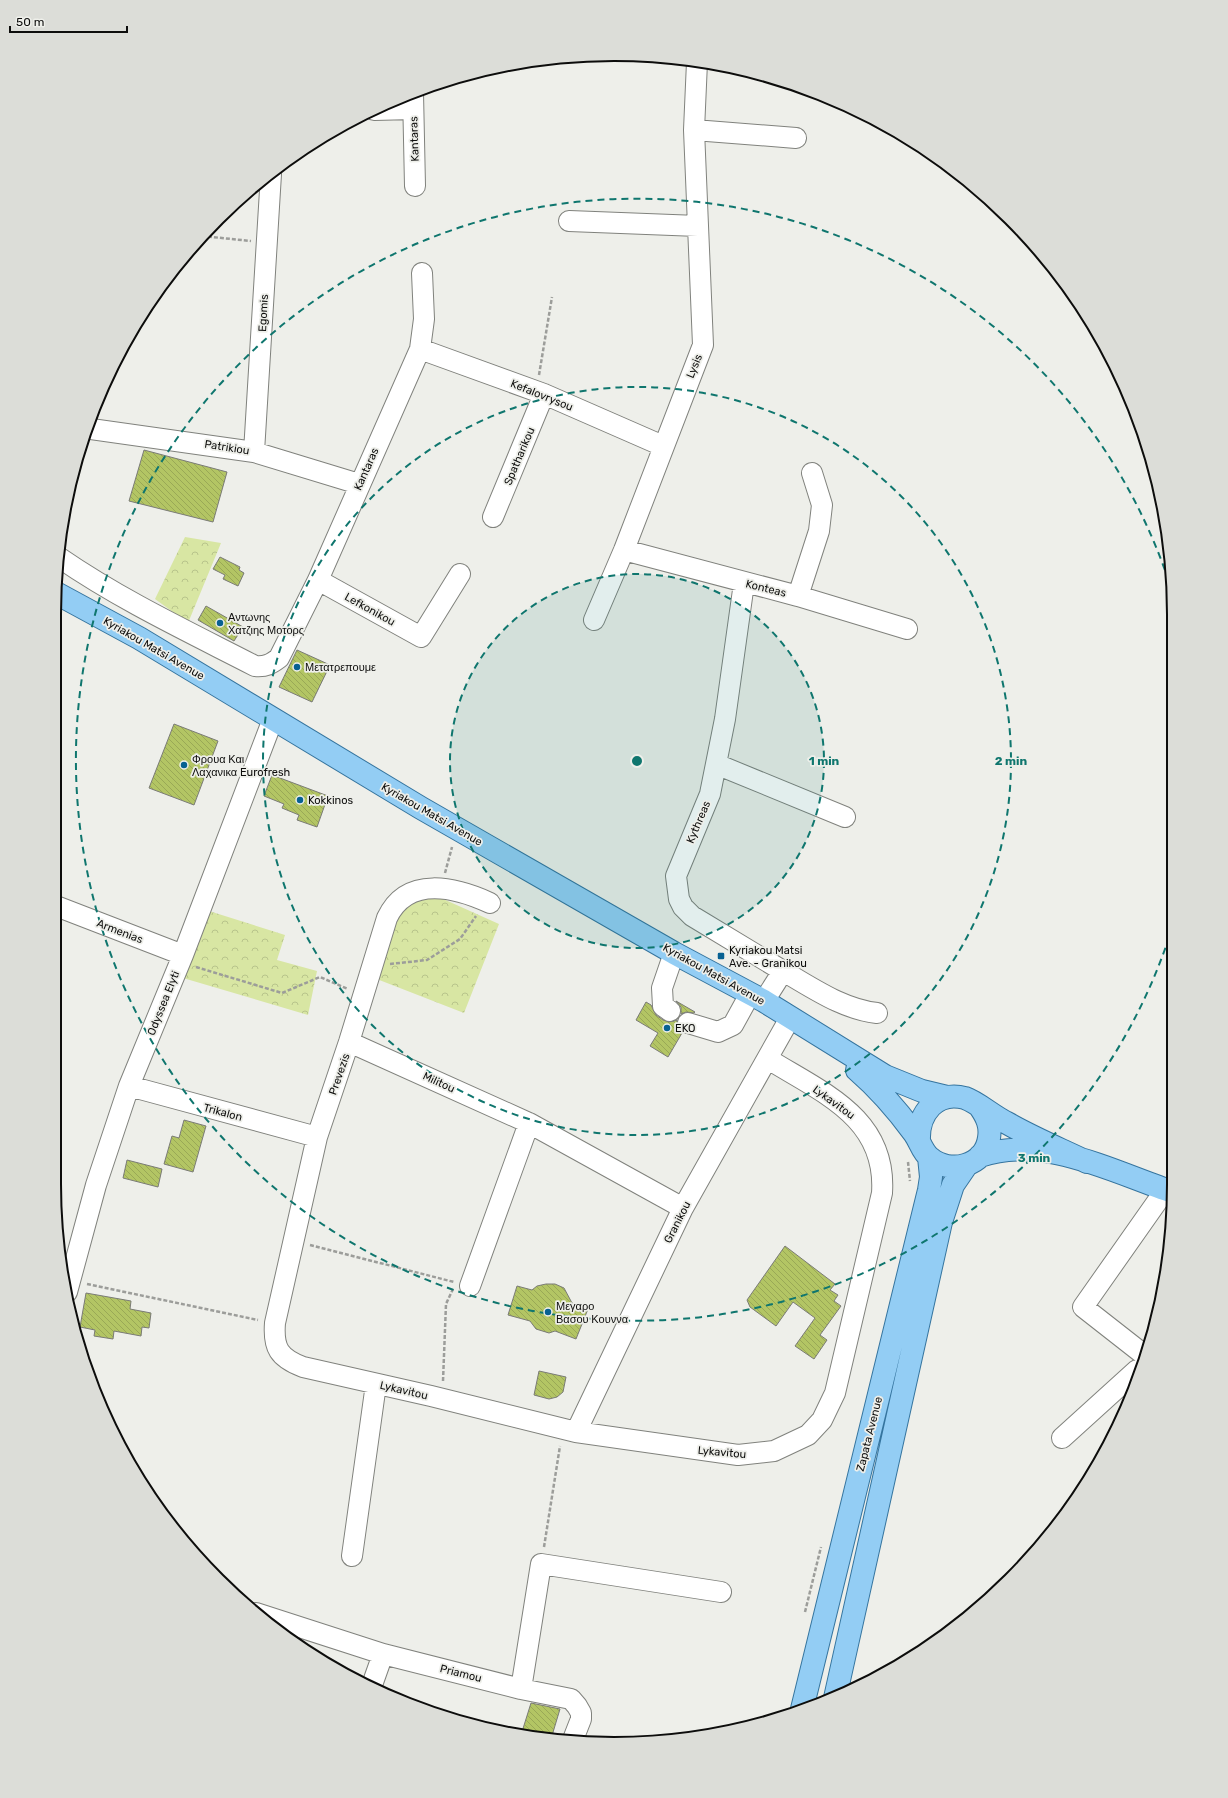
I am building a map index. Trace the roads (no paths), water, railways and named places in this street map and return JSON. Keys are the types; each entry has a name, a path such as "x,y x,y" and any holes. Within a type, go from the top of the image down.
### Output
{"main road":[{"name":"Kyriakou Matsi Avenue","path":"62,596 157,648 456,828 674,953 757,998 885,1076 903,1084 947,1097 965,1098 1022,1132 1087,1162 1167,1190"},
{"name":"Kyriakou Matsi Avenue","path":"810,1031 860,1072 891,1102 924,1148 946,1167 956,1168 994,1152 1022,1149 1054,1154 1087,1162"},
{"path":"924,1148 920,1121 924,1113 934,1103 947,1097"},
{"path":"973,1161 989,1140 990,1131 985,1114 980,1107"},
{"name":"Zapata Avenue","path":"803,1704 929,1190 931,1176 924,1148"},
{"name":"Zapata Avenue","path":"837,1690 941,1222 953,1185 973,1161"}],"street":[{"name":"Lysis","path":"594,620 624,550 702,345 694,130 697,68"},
{"path":"400,104 413,101"},
{"name":"Kantaras","path":"413,101 415,186"},
{"path":"694,130 796,138"},
{"name":"Egomis","path":"254,452 271,180"},
{"path":"569,221 698,226"},
{"name":"Kantaras","path":"172,624 255,666 263,667 271,665 279,658 318,580 359,484 420,349 424,319 422,273"},
{"name":"Kefalovrysou","path":"420,349 540,393 663,446"},
{"name":"Spatharikou","path":"493,517 540,393"},
{"name":"Patrikiou","path":"93,429 254,452 359,484"},
{"path":"798,596 819,531 822,505 812,473"},
{"name":"Konteas","path":"624,550 744,583 798,596 907,629"},
{"path":"64,561 88,577 172,624 157,648"},
{"name":"Lefkonikou","path":"318,580 421,637 460,574"},
{"name":"Kythreas","path":"744,583 725,719 710,794 679,866 676,887 679,899 683,907 702,923 840,1004 863,1012 877,1013"},
{"name":"Odyssea Elyti","path":"70,1281 96,1185 129,1086 182,959 273,719"},
{"path":"716,764 845,817"},
{"name":"Prevezis","path":"276,1347 275,1323 317,1137 349,1042 382,929 394,904 403,896 415,891 441,889 467,893 488,903"},
{"name":"Armenias","path":"61,908 182,959"},
{"path":"670,1011 663,1006 662,988 674,953"},
{"path":"688,1023 718,1032 733,1025 783,971"},
{"name":"Granikou","path":"570,1431 683,1208 790,1018"},
{"name":"Militou","path":"349,1042 529,1123 683,1208"},
{"name":"Lykavitou","path":"276,1347 287,1360 303,1368 442,1399 570,1431 723,1453 750,1454 782,1449 801,1439 818,1426 826,1414 835,1393 880,1201 882,1172 874,1142 857,1118 838,1103 768,1059"},
{"name":"Trikalon","path":"129,1086 317,1137"},
{"path":"470,1286 529,1123"},
{"path":"1141,1352 1083,1307 1167,1195"},
{"path":"1062,1438 1134,1373"},
{"path":"352,1556 376,1384"},
{"path":"521,1689 541,1564 721,1592"},
{"name":"Priamou","path":"271,1618 383,1654 521,1689 570,1699 581,1713 581,1719 574,1736"},
{"path":"373,1682 383,1654"}],"place":[{"name":"Αντωνης Χατζιης Μοτορς","path":"220,623"},
{"name":"Μετατρεπουμε","path":"297,667"},
{"name":"Φρουα Και Λαχανικα Eurofresh","path":"184,765"},
{"name":"Kokkinos","path":"300,800"},
{"name":"Kyriakou Matsi Ave. - Granikou","path":"721,956"},
{"name":"EKO","path":"667,1028"},
{"name":"Μεγαρο Βασου Κουννα","path":"548,1312"}]}
